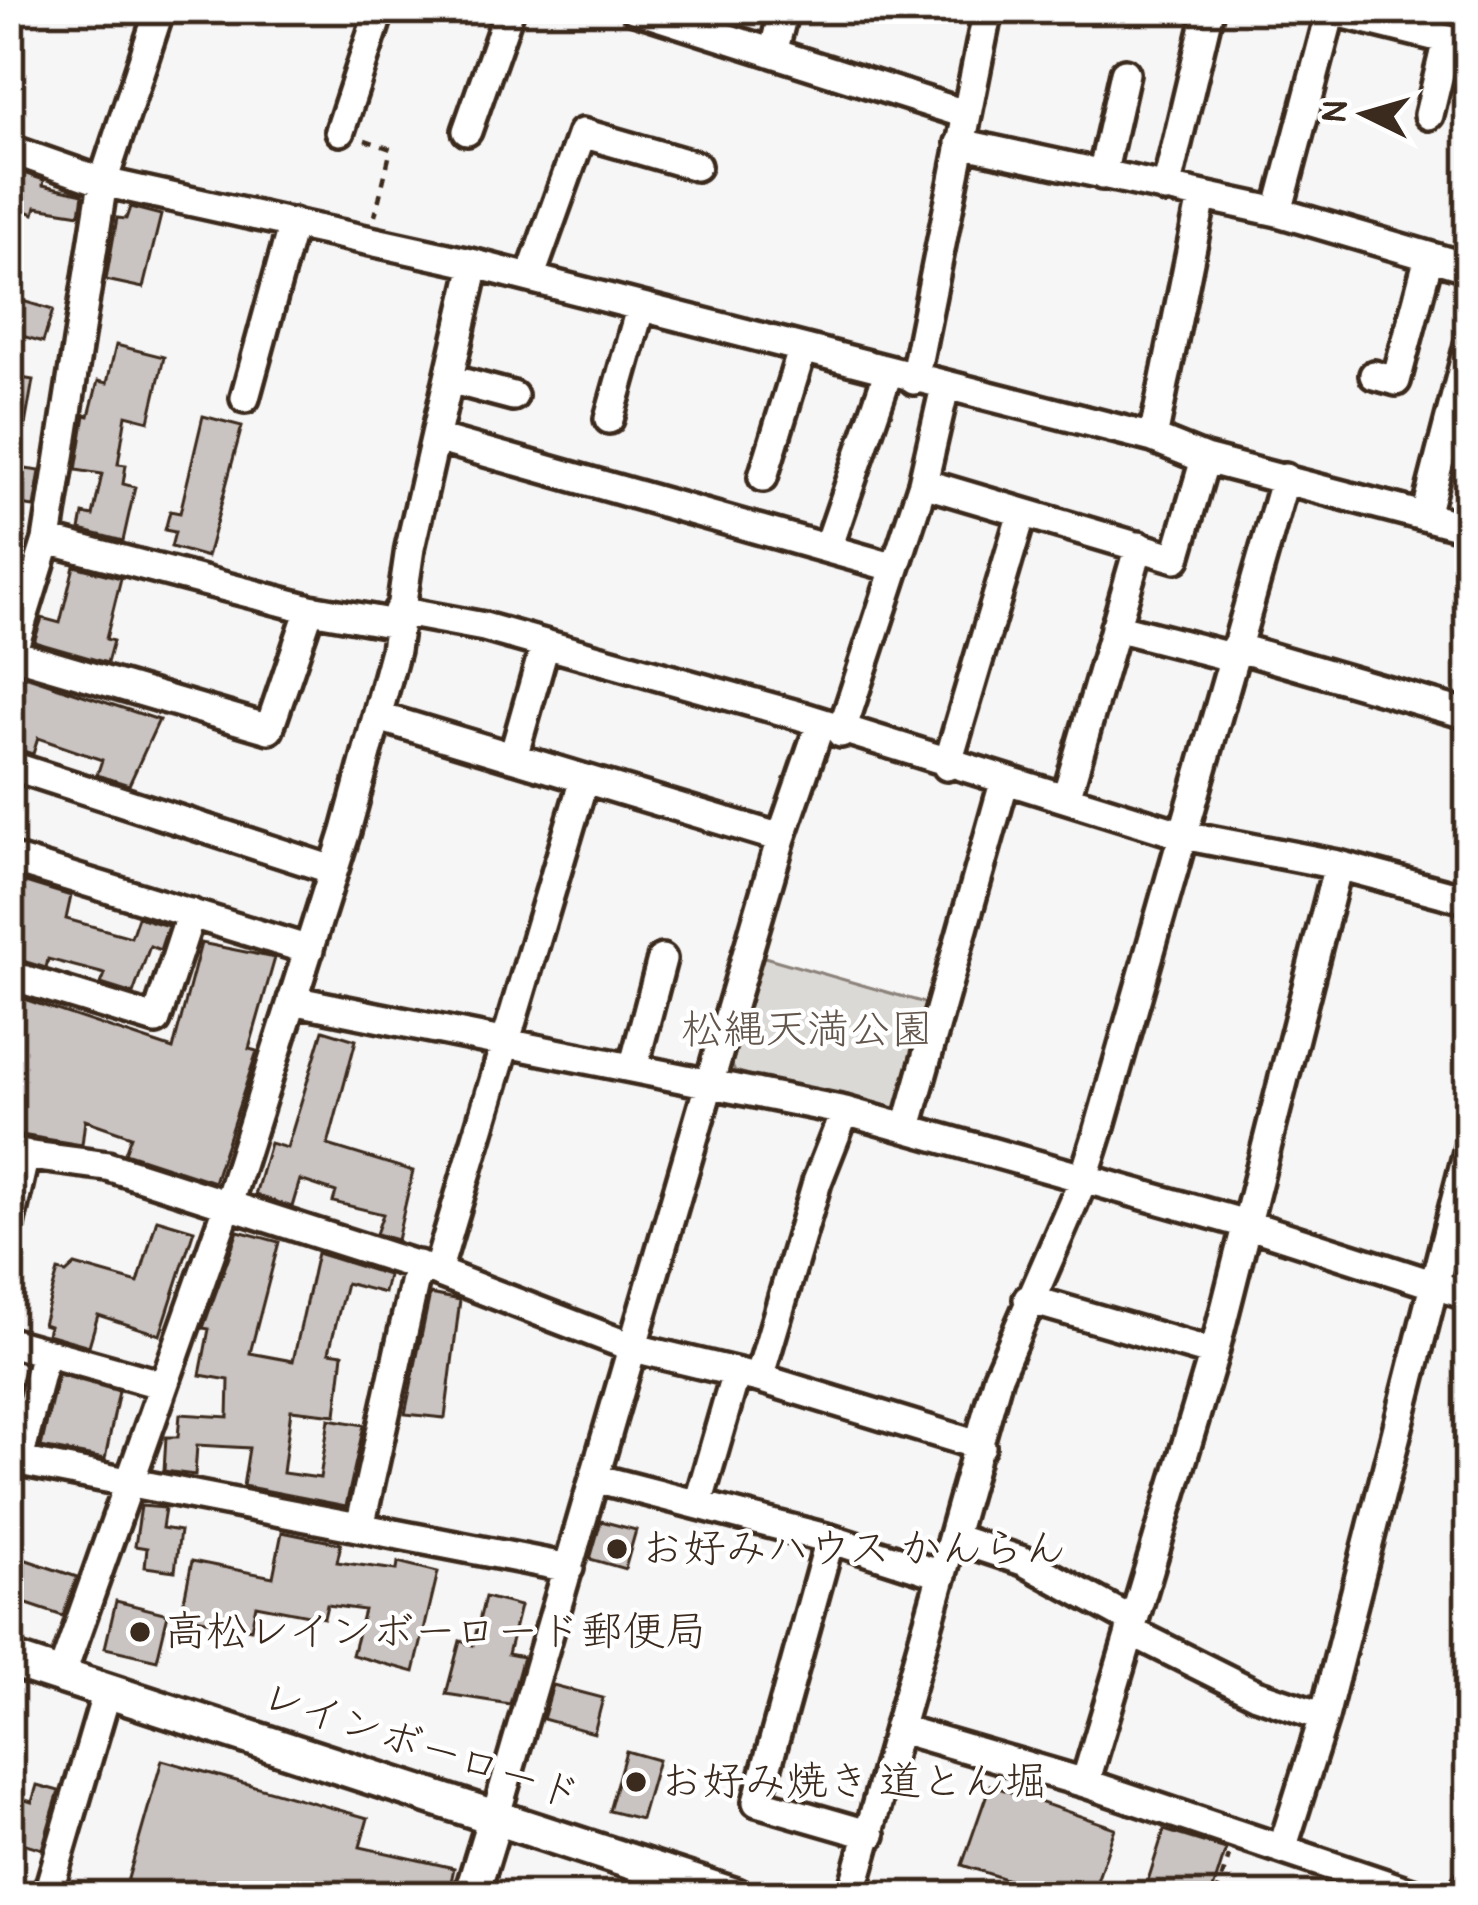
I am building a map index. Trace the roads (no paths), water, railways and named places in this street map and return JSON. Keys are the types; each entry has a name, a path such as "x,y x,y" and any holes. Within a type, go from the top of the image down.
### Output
{"street":[{"path":"160,9 103,182 46,540 11,658 269,729 310,609"},
{"path":"340,131 380,9"},
{"path":"467,131 510,9"},
{"path":"773,53 784,9"},
{"path":"828,548 901,376 960,143 988,9"},
{"path":"1166,189 1208,9"},
{"path":"643,10 965,114"},
{"path":"1278,212 1336,11 1458,43 1430,115"},
{"path":"1102,175 1125,73"},
{"path":"530,278 582,133 696,166"},
{"path":"960,143 1278,212 1469,268"},
{"path":"9,149 103,182 475,264 945,388 1153,437 1205,460 1469,528"},
{"path":"1153,437 1202,197"},
{"path":"245,398 293,223"},
{"path":"1374,375 1396,381 1429,257"},
{"path":"61,1676 229,1204 379,717 475,264"},
{"path":"609,419 640,309"},
{"path":"1424,515 1469,345"},
{"path":"763,476 802,350"},
{"path":"449,379 513,396"},
{"path":"471,1896 781,838 830,729 923,483 945,388"},
{"path":"436,438 892,567"},
{"path":"923,483 1176,558 1205,460"},
{"path":"851,1896 998,1376 1083,1180 1286,478"},
{"path":"947,766 1022,513"},
{"path":"46,540 310,609 397,618 545,645 1184,835 1468,894"},
{"path":"1066,798 1139,547"},
{"path":"1115,627 1233,652 1469,715"},
{"path":"513,758 545,645"},
{"path":"379,717 781,838"},
{"path":"9,765 333,870"},
{"path":"360,1527 428,1269 584,779"},
{"path":"907,1127 1004,783"},
{"path":"9,858 309,950"},
{"path":"1085,1783 1214,1353 1338,865"},
{"path":"9,975 156,1020 191,913"},
{"path":"634,1064 662,959"},
{"path":"292,1000 634,1064 845,1111 1246,1224 1469,1295"},
{"path":"698,1504 845,1111"},
{"path":"1282,1849 1324,1717 1469,1148"},
{"path":"9,1225 17,1154 107,1166 428,1269 634,1348 747,1375 981,1446"},
{"path":"1028,1299 1214,1353"},
{"path":"9,1342 163,1385"},
{"path":"45,1352 14,1460 569,1568"},
{"path":"595,1478 830,1539 942,1575"},
{"path":"954,1538 1023,1562 1256,1694 1324,1717"},
{"path":"830,1539 757,1802 871,1835"},
{"name":"レインボーロード","path":"9,1660 495,1818 671,1886 736,1896"},
{"path":"47,1896 107,1691"},
{"path":"900,1729 1085,1783 1420,1896"},
{"path":"1466,1896 1469,1887"}],"place":[{"name":"お好みハウス かんらん","path":"617,1549"},
{"name":"高松レインボーロード郵便局","path":"140,1632"},
{"name":"お好み焼き 道とん堀","path":"636,1782"}],"park label":[{"name":"松縄天満公園","path":"807,1030"}]}
